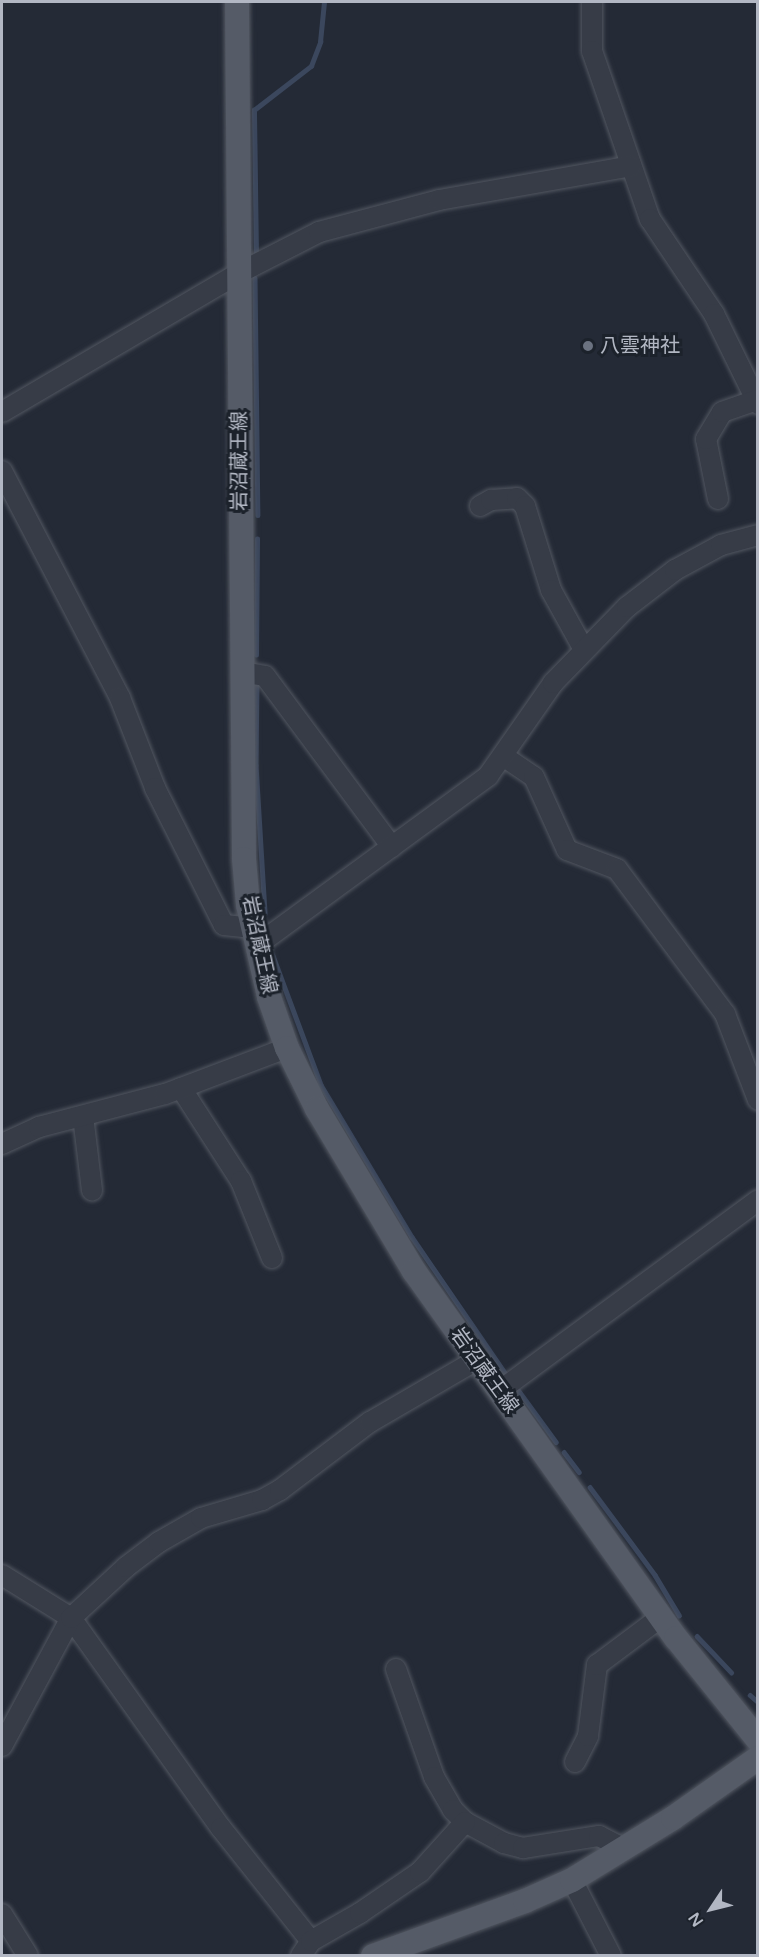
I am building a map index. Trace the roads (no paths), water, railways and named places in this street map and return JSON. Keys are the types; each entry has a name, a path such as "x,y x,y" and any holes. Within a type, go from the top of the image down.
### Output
{"main road":[{"name":"岩沼蔵王線","path":"237,2 244,859 254,937 287,1048 357,1182 476,1361 661,1617 758,1740"},
{"path":"373,1956 525,1901 572,1880 624,1849 758,1758"}],"street":[{"path":"592,2 592,51 650,219 714,314 757,402 722,412 706,439 718,499"},
{"path":"2,412 239,273 319,232 439,200 631,166"},
{"path":"2,471 120,698 155,788 224,925 254,937 392,847 488,776 553,683 583,648 627,607 675,570 721,544 758,535"},
{"path":"480,506 491,500 517,498 525,506 551,590 583,648"},
{"path":"242,672 265,676 392,847"},
{"path":"503,756 534,777 567,850 617,869 712,996 725,1014 758,1100"},
{"path":"2,1144 39,1127 181,1088 287,1048"},
{"path":"181,1088 241,1181 272,1258"},
{"path":"83,1116 92,1190"},
{"path":"498,1392 758,1200"},
{"path":"2,1746 71,1618 159,1542 201,1518 262,1500 280,1490 370,1422 476,1361"},
{"path":"2,1575 71,1618 221,1828 314,1942 420,1872 465,1822"},
{"path":"575,1762 588,1736 597,1665 661,1617"},
{"path":"396,1669 434,1777 453,1810 465,1822 504,1843 523,1848 599,1836 624,1849"},
{"path":"572,1880 611,1956"},
{"path":"2,1914 28,1956"}],"waterway":[{"path":"256,255 254,110 311,66 320,42 324,2"},
{"path":"255,278 258,515"},
{"path":"256,655 257,539"},
{"path":"257,683 256,765 265,914"},
{"path":"272,953 321,1085 412,1237 505,1373"},
{"path":"519,1391 556,1442"},
{"path":"564,1452 579,1472"},
{"path":"590,1487 655,1575 679,1615"},
{"path":"697,1636 731,1672"},
{"path":"750,1695 758,1702"}],"place":[{"name":"八雲神社","path":"588,346"}]}
